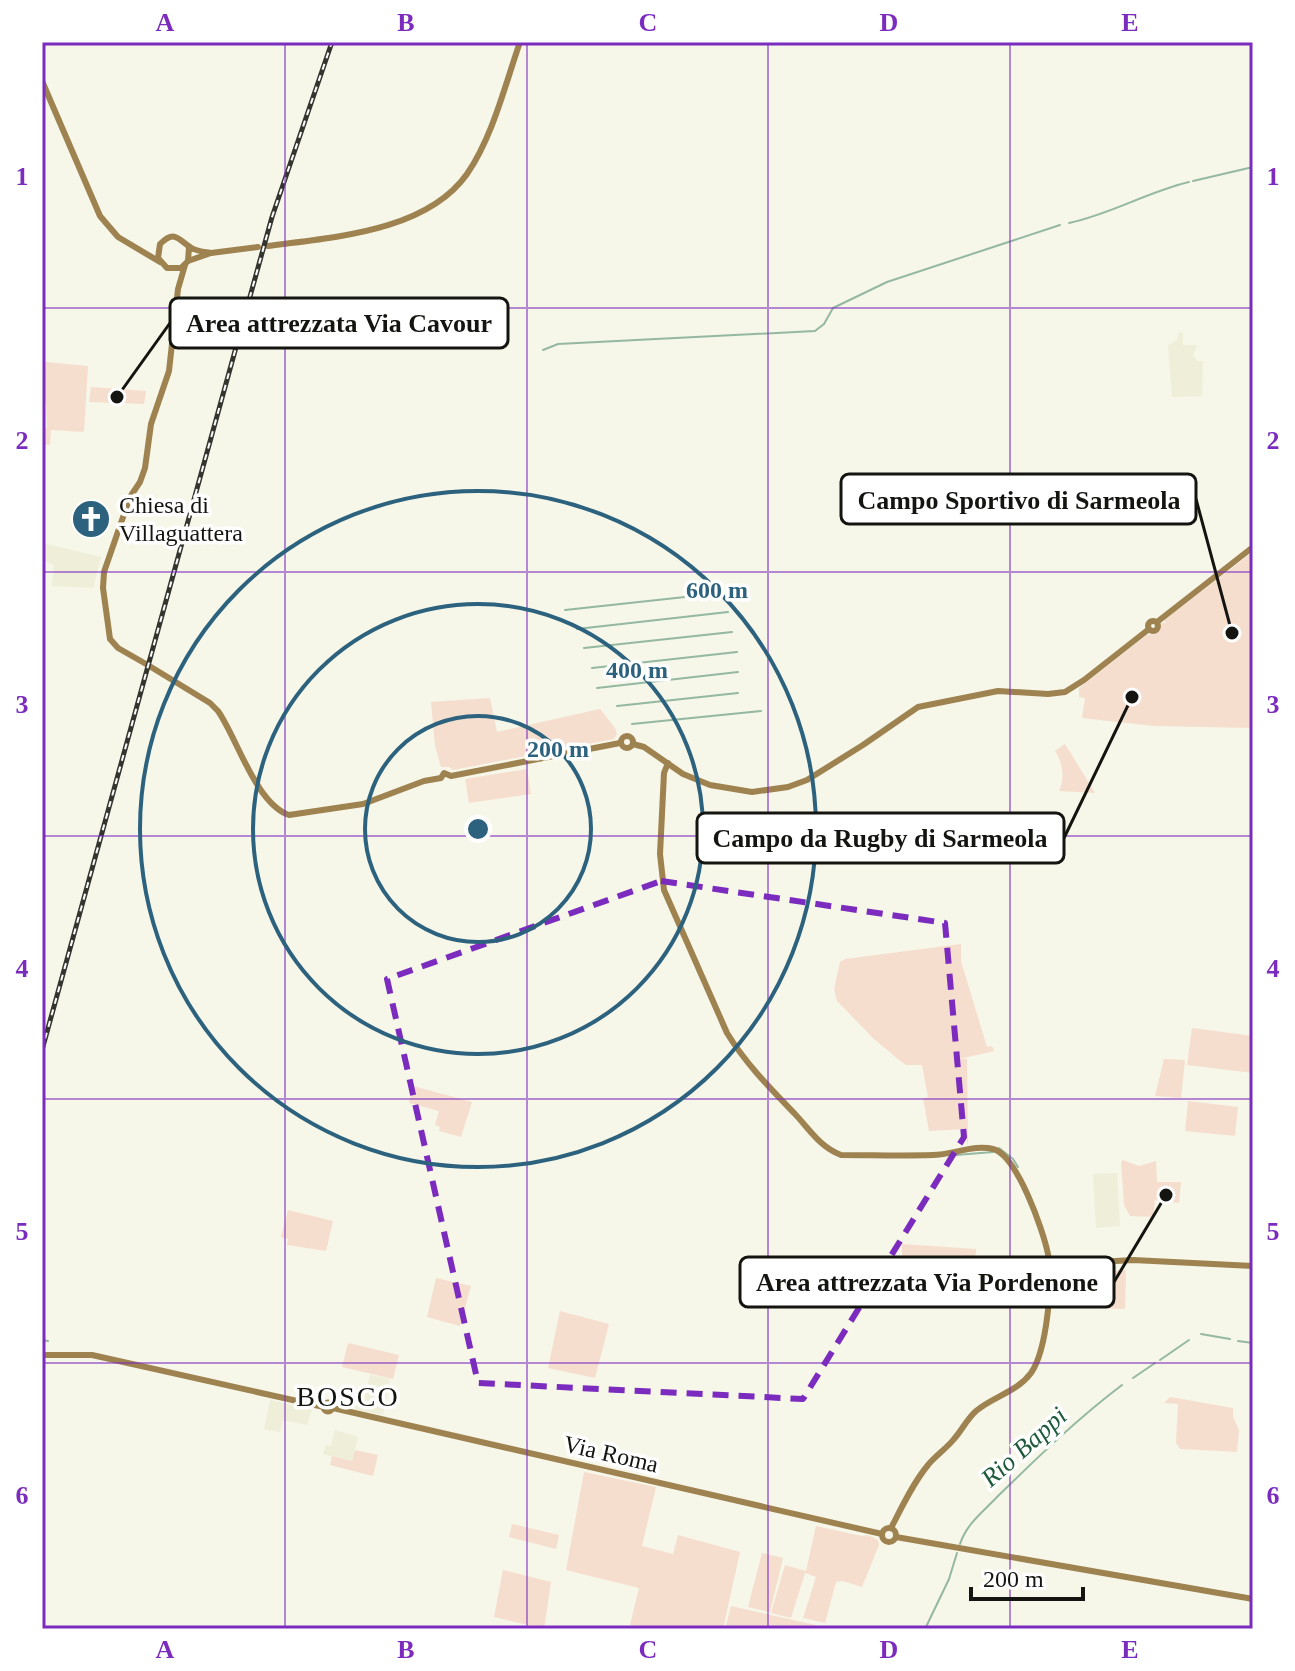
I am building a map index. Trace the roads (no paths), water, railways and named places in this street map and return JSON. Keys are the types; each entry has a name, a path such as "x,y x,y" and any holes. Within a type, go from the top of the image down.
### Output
{"street":[{"path":"268,246 368,230 417,213 442,199 458,184 476,158 520,42"},
{"path":"42,81 100,216 118,237 160,262 177,278 169,371 151,424 145,468 130,497 107,560 103,588 110,639 118,648 210,703 218,711 259,787 284,814 296,815 363,804 418,783 620,743 623,737 628,736 633,744 644,747 683,774 722,789 755,792 795,785 879,735 918,707 998,691 1065,692 1149,629 1156,630 1157,622 1253,547"},
{"path":"136,249 148,250 166,238 175,237 184,240 189,247 211,253"},
{"path":"160,244 157,253 160,262"},
{"path":"178,289 189,247"},
{"path":"171,270 211,253 258,247"},
{"path":"668,763 664,773 660,854 664,890 727,1033 739,1053 816,1139 841,1155 936,1155 982,1148 994,1149 1006,1156 1021,1180 1047,1253 1047,1315 1042,1350 1031,1373 1021,1384 990,1401 966,1421 953,1440 928,1465 891,1528"},
{"path":"1048,1265 1133,1260 1253,1266"},
{"name":"Via Roma","path":"42,1355 92,1355 324,1407 327,1412 333,1408 882,1534 887,1542 896,1537 1253,1602"},
{"path":"882,1534 885,1529 891,1528"},
{"path":"891,1528 896,1537"}],"waterway":[{"path":"1193,181 1253,167"},
{"path":"1069,223 1189,182"},
{"path":"543,350 558,344 815,331 824,324 833,308 887,282 1060,225"},
{"path":"565,610 722,593"},
{"path":"577,629 728,612"},
{"path":"584,648 732,632"},
{"path":"592,668 737,652"},
{"path":"597,688 738,672"},
{"path":"617,706 738,693"},
{"path":"632,724 761,711"},
{"path":"999,1148 1018,1167"},
{"path":"956,1155 993,1152"},
{"name":"Rio Bappi","path":"1201,1334 1230,1339"},
{"path":"42,1340 48,1341"},
{"name":"Rio Bappi","path":"1160,1360 1189,1340"},
{"name":"Rio Bappi","path":"1238,1341 1253,1343"},
{"path":"1133,1378 1155,1363"},
{"name":"Rio Bappi","path":"960,1544 971,1524 998,1496 1122,1385"},
{"name":"Rio Bappi","path":"925,1629 949,1579 957,1553"}],"railway":[{"path":"42,1050 272,217 332,42"}],"place":[{"name":"Area attrezzata Via Cavour","path":"117,397"},
{"name":"Chiesa di Villaguattera","path":"91,519"},
{"name":"Campo Sportivo di Sarmeola","path":"1232,633"},
{"name":"Campo da Rugby di Sarmeola","path":"1132,697"},
{"name":"Area attrezzata Via Pordenone","path":"1166,1195"}],"district":[{"name":"BOSCO","path":"348,1396"}]}
